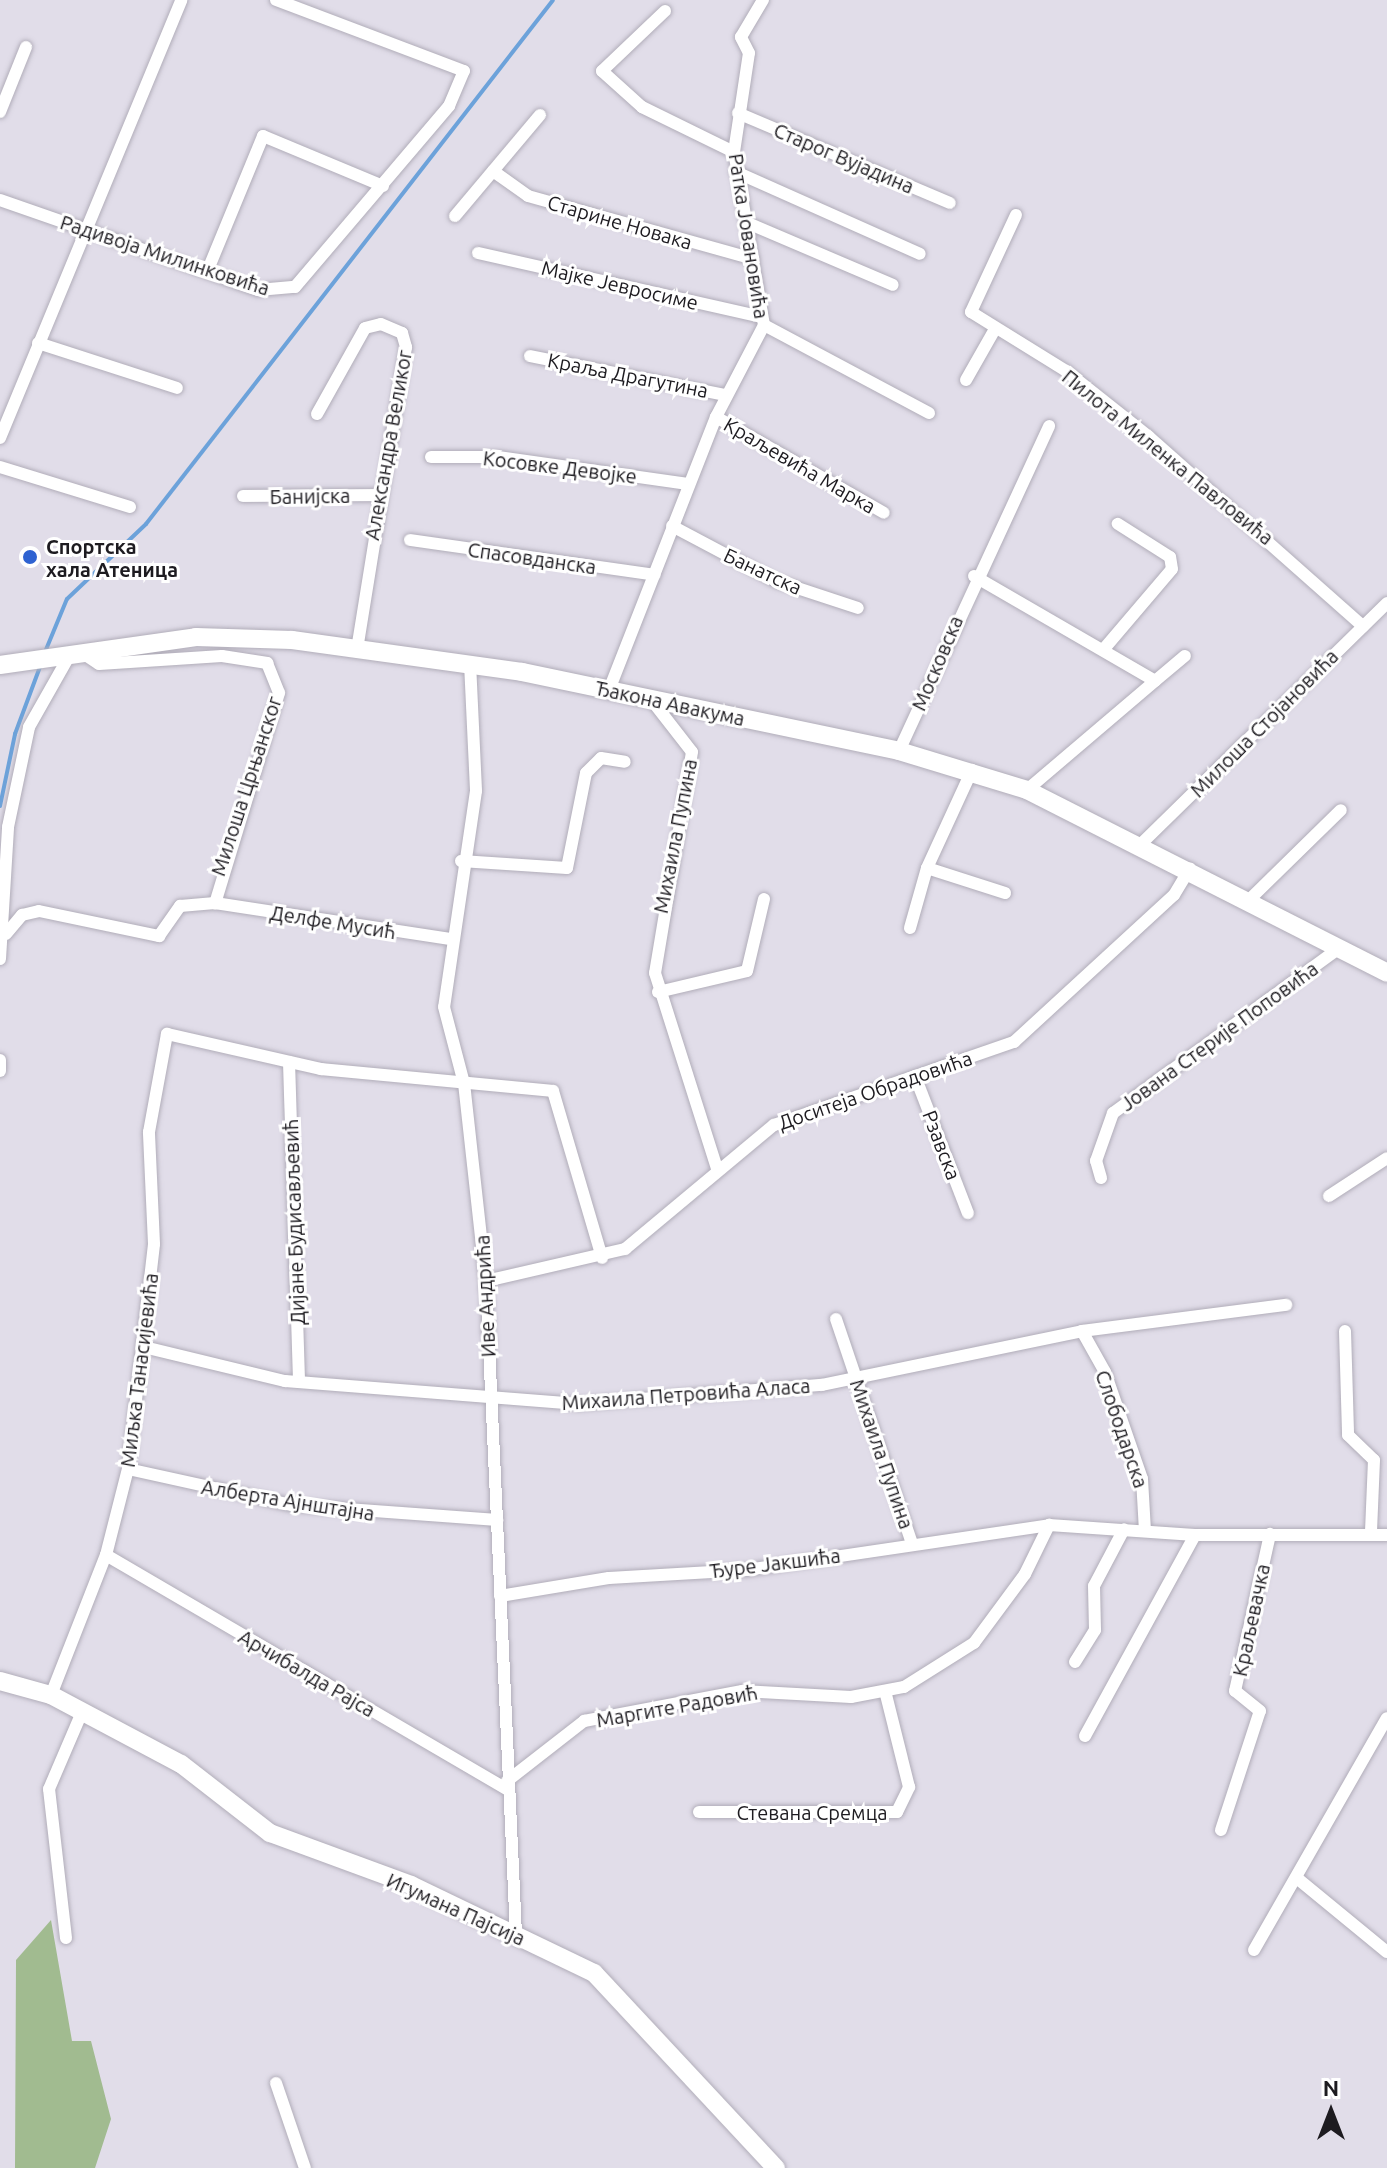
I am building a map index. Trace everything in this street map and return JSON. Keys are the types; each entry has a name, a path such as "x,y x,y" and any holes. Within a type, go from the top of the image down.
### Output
{"main road":[{"name":"Ђакона Авакума","path":"0,665 72,658 196,637 357,648 470,663 899,751 972,770 1027,790 1190,867 1387,973"},
{"name":"Игумана Пајсија","path":"0,1681 51,1695 181,1764 270,1833 411,1885 594,1973 776,2168"}],"street":[{"path":"0,438 181,0"},
{"name":"Радивоја Милинковића","path":"0,200 272,293 295,287 449,106 464,71 276,0"},
{"name":"Ратка Јовановића","path":"609,690 688,484 726,395 763,321 750,224 734,152 749,53 741,37 763,0"},
{"path":"665,11 602,71 642,107 734,152"},
{"path":"0,112 26,47"},
{"name":"Старог Вујадина","path":"738,113 950,203"},
{"path":"455,216 540,115"},
{"path":"207,272 263,136 383,186"},
{"name":"Старине Новака","path":"493,171 528,196 753,259"},
{"path":"736,172 920,254"},
{"name":"Пилота Миленка Павловића","path":"1016,215 970,305 995,329 1066,371 1148,436 1363,626"},
{"path":"750,224 893,285"},
{"name":"Мајке Јевросиме","path":"478,253 763,321 929,413"},
{"name":"Александра Великог","path":"317,414 365,328 381,324 402,333 406,347 378,495 357,648"},
{"path":"966,380 995,329"},
{"path":"38,343 177,388"},
{"name":"Краља Драгутина","path":"530,356 726,395"},
{"name":"Краљевића Марка","path":"716,417 884,513"},
{"name":"Московска","path":"899,751 974,576 1049,426"},
{"name":"Косовке Девојке","path":"431,457 498,457 688,484"},
{"path":"0,467 130,507"},
{"name":"Банијска","path":"243,496 378,495"},
{"path":"1103,650 1172,569 1170,557 1118,524"},
{"name":"Банатска","path":"672,526 776,581 858,608"},
{"name":"Спасовданска","path":"410,540 655,575"},
{"path":"974,576 1155,681"},
{"name":"Милоша Стојановића","path":"1142,843 1387,603"},
{"name":"Милоша Црњанског","path":"72,658 99,664 222,656 267,663 279,693 215,903"},
{"path":"1027,790 1185,656"},
{"path":"0,959 6,934 8,827 29,727 72,658"},
{"name":"Иве Андрића","path":"470,663 476,791 461,861 444,1007 464,1083 486,1281 516,1935"},
{"name":"Михаила Пупина","path":"650,698 692,752 659,921 658,992 717,1169"},
{"path":"461,861 567,868 586,773 601,758 625,762"},
{"path":"910,928 927,868 972,770"},
{"path":"1250,899 1341,810"},
{"name":"Доситеја Обрадовића","path":"486,1281 602,1258 660,1226 717,1169 774,1125 1028,1033 1174,895 1190,867"},
{"path":"927,868 1005,893"},
{"path":"658,992 747,971 764,899"},
{"name":"Делфе Мусић","path":"6,934 22,915 39,911 159,936 180,906 215,903 450,939"},
{"name":"Јована Стерије Поповића","path":"1101,1178 1096,1161 1113,1113 1341,947"},
{"name":"Миљка Танасијевића","path":"51,1695 106,1555 128,1469 154,1244 149,1132 167,1034 289,1062"},
{"path":"0,1060 0,1071"},
{"path":"289,1062 560,1096 602,1258"},
{"name":"Дијане Будисављевић","path":"289,1062 299,1382"},
{"name":"Рзавска","path":"915,1076 968,1213"},
{"path":"1329,1196 1387,1158"},
{"name":"Михаила Петровића Аласа","path":"144,1347 299,1382 490,1401 664,1400 856,1380 1082,1331 1286,1305"},
{"name":"Михаила Пупина","path":"836,1319 912,1543"},
{"name":"Слободарска","path":"1082,1331 1105,1372 1142,1479 1145,1531"},
{"path":"1345,1331 1348,1435 1374,1460 1371,1531"},
{"name":"Алберта Ајнштајна","path":"128,1469 292,1505 497,1520"},
{"path":"886,1695 974,1643 1025,1574 1049,1525 1195,1535 1371,1531 1387,1535"},
{"name":"Ђуре Јакшића","path":"500,1596 609,1578 746,1570 1049,1525"},
{"path":"1075,1662 1095,1630 1094,1586 1124,1529"},
{"name":"Краљевачка","path":"1221,1830 1260,1711 1235,1691 1270,1534"},
{"path":"1085,1736 1195,1535"},
{"name":"Арчибалда Рајса","path":"106,1555 507,1786"},
{"name":"Маргите Радовић","path":"507,1786 584,1721 742,1691 886,1695"},
{"name":"Стевана Сремца","path":"699,1812 897,1812 909,1787 886,1695"},
{"path":"66,1938 49,1789 82,1712"},
{"path":"1254,1950 1298,1879 1387,1718"},
{"path":"1298,1879 1387,1952"},
{"path":"276,2083 305,2168"}],"green space":[{"path":"51,1920 72,2041 91,2041 111,2119 95,2168 15,2168 16,1960"}],"waterway":[{"path":"45,652 67,599 146,524 553,0"},
{"path":"0,806 15,734 41,664"}],"place":[{"name":"Спортска хала Атеница","path":"30,557"}]}
